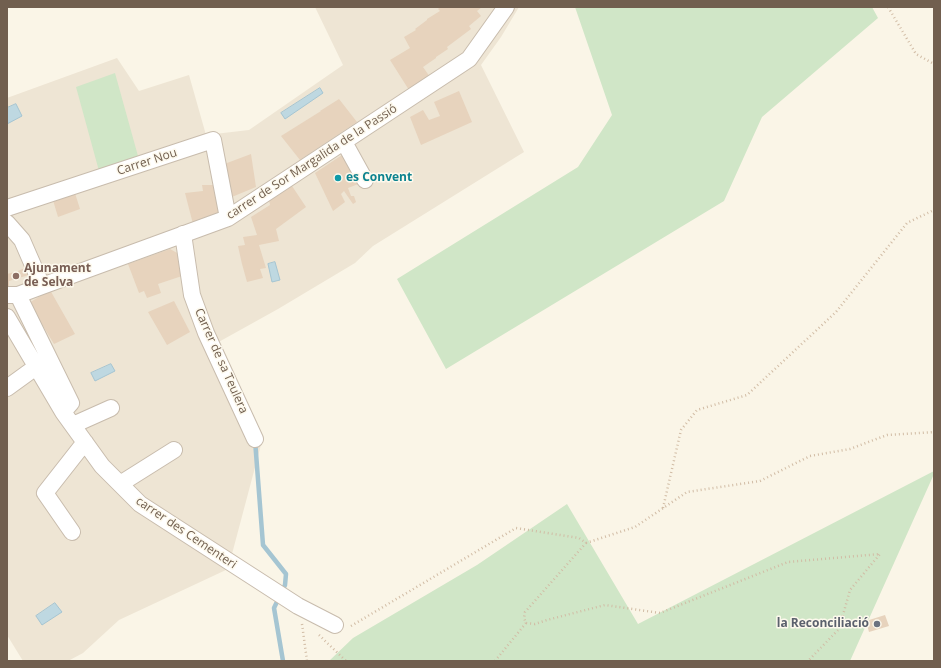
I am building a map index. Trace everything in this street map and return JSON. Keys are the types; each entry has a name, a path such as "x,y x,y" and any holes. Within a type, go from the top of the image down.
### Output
{"street":[{"name":"carrer de Sor Margalida de la Passió","path":"12,295 42,286 228,218 469,59 506,7"},
{"name":"Carrer Nou","path":"7,208 212,140 228,218"},
{"path":"344,142 365,180"},
{"path":"7,222 22,240 42,286"},
{"name":"Carrer de sa Teulera","path":"183,234 192,295 206,333 255,439"},
{"path":"12,295 71,402 63,412"},
{"name":"carrer des Cementeri","path":"7,317 63,412 102,466 140,504 289,601 335,625"},
{"path":"7,388 36,366"},
{"path":"73,425 111,408"},
{"path":"72,532 45,493 85,442"},
{"path":"120,484 174,450"}],"path":[{"path":"888,7 916,54 934,64"},
{"path":"663,508 681,430 697,410 747,395 836,312 907,223 934,210"},
{"path":"526,623 524,618 525,612 586,543 635,527 687,492 760,482 810,456 850,449 887,435 934,432"},
{"path":"335,625 349,627 516,528 579,538 586,543"},
{"path":"526,623 535,624 605,605 660,613 788,562 880,554 850,590 839,629 808,661"},
{"path":"307,624 301,618 307,661"},
{"path":"495,661 526,623"},
{"path":"318,634 346,661"}],"shaded area":[{"path":"315,7 519,7 501,37 481,65 524,152 373,246 355,263 278,309 215,344 262,441 228,569 119,620 83,653 68,661 23,661 7,635 7,98 117,58 139,91 189,75 206,135 249,130 343,65"}],"green space":[{"path":"575,7 872,7 878,18 762,117 724,201 446,369 397,279 578,167 612,115"},
{"path":"115,73 138,156 99,171 76,87"},
{"path":"934,471 934,474 850,661 329,661 353,638 477,565 567,504 638,624"}],"water":[{"path":"320,88 323,93 285,119 281,113"},
{"path":"16,104 22,116 7,124 7,108"},
{"path":"275,262 280,280 272,282 268,264"},
{"path":"111,364 115,371 95,381 91,373"},
{"path":"55,603 62,612 42,625 36,616"}],"building":[{"path":"440,7 482,7 477,11 481,16 469,26 471,29 447,47 448,49 423,67 430,77 409,90 390,60 410,48 404,37 416,30 415,29 427,19 440,11 438,9"},
{"path":"459,91 472,122 421,145 410,117 423,110 429,120 440,116 434,102"},
{"path":"339,99 357,122 300,160 281,136"},
{"name":"es Convent","path":"345,153 361,183 348,188 351,196 354,196 356,202 353,204 344,191 341,194 345,202 333,211 315,173"},
{"path":"251,154 256,187 227,199 219,166"},
{"path":"202,185 217,185 223,213 193,224 185,193 203,191"},
{"path":"292,186 306,207 276,229 279,241 259,245 266,268 260,269 263,278 247,282 238,246 245,245 243,237 257,235 251,217 270,205 269,200"},
{"path":"74,190 80,209 58,217 52,197"},
{"path":"170,249 179,254 182,276 158,284 161,293 147,298 144,291 139,293 128,264"},
{"name":"Ajunament de Selva","path":"29,266 32,274 9,281 9,290 7,290 7,274"},
{"path":"50,290 75,334 54,344 29,303"},
{"path":"174,301 190,332 167,345 148,312"},
{"name":"la Reconciliació","path":"885,615 889,626 869,632 866,621"}],"waterway":[{"path":"255,440 263,545 286,574 285,585 274,608 283,661"}],"place":[{"name":"es Convent","path":"338,178"},
{"name":"Ajunament de Selva","path":"16,276"},
{"name":"la Reconciliació","path":"877,624"}]}
